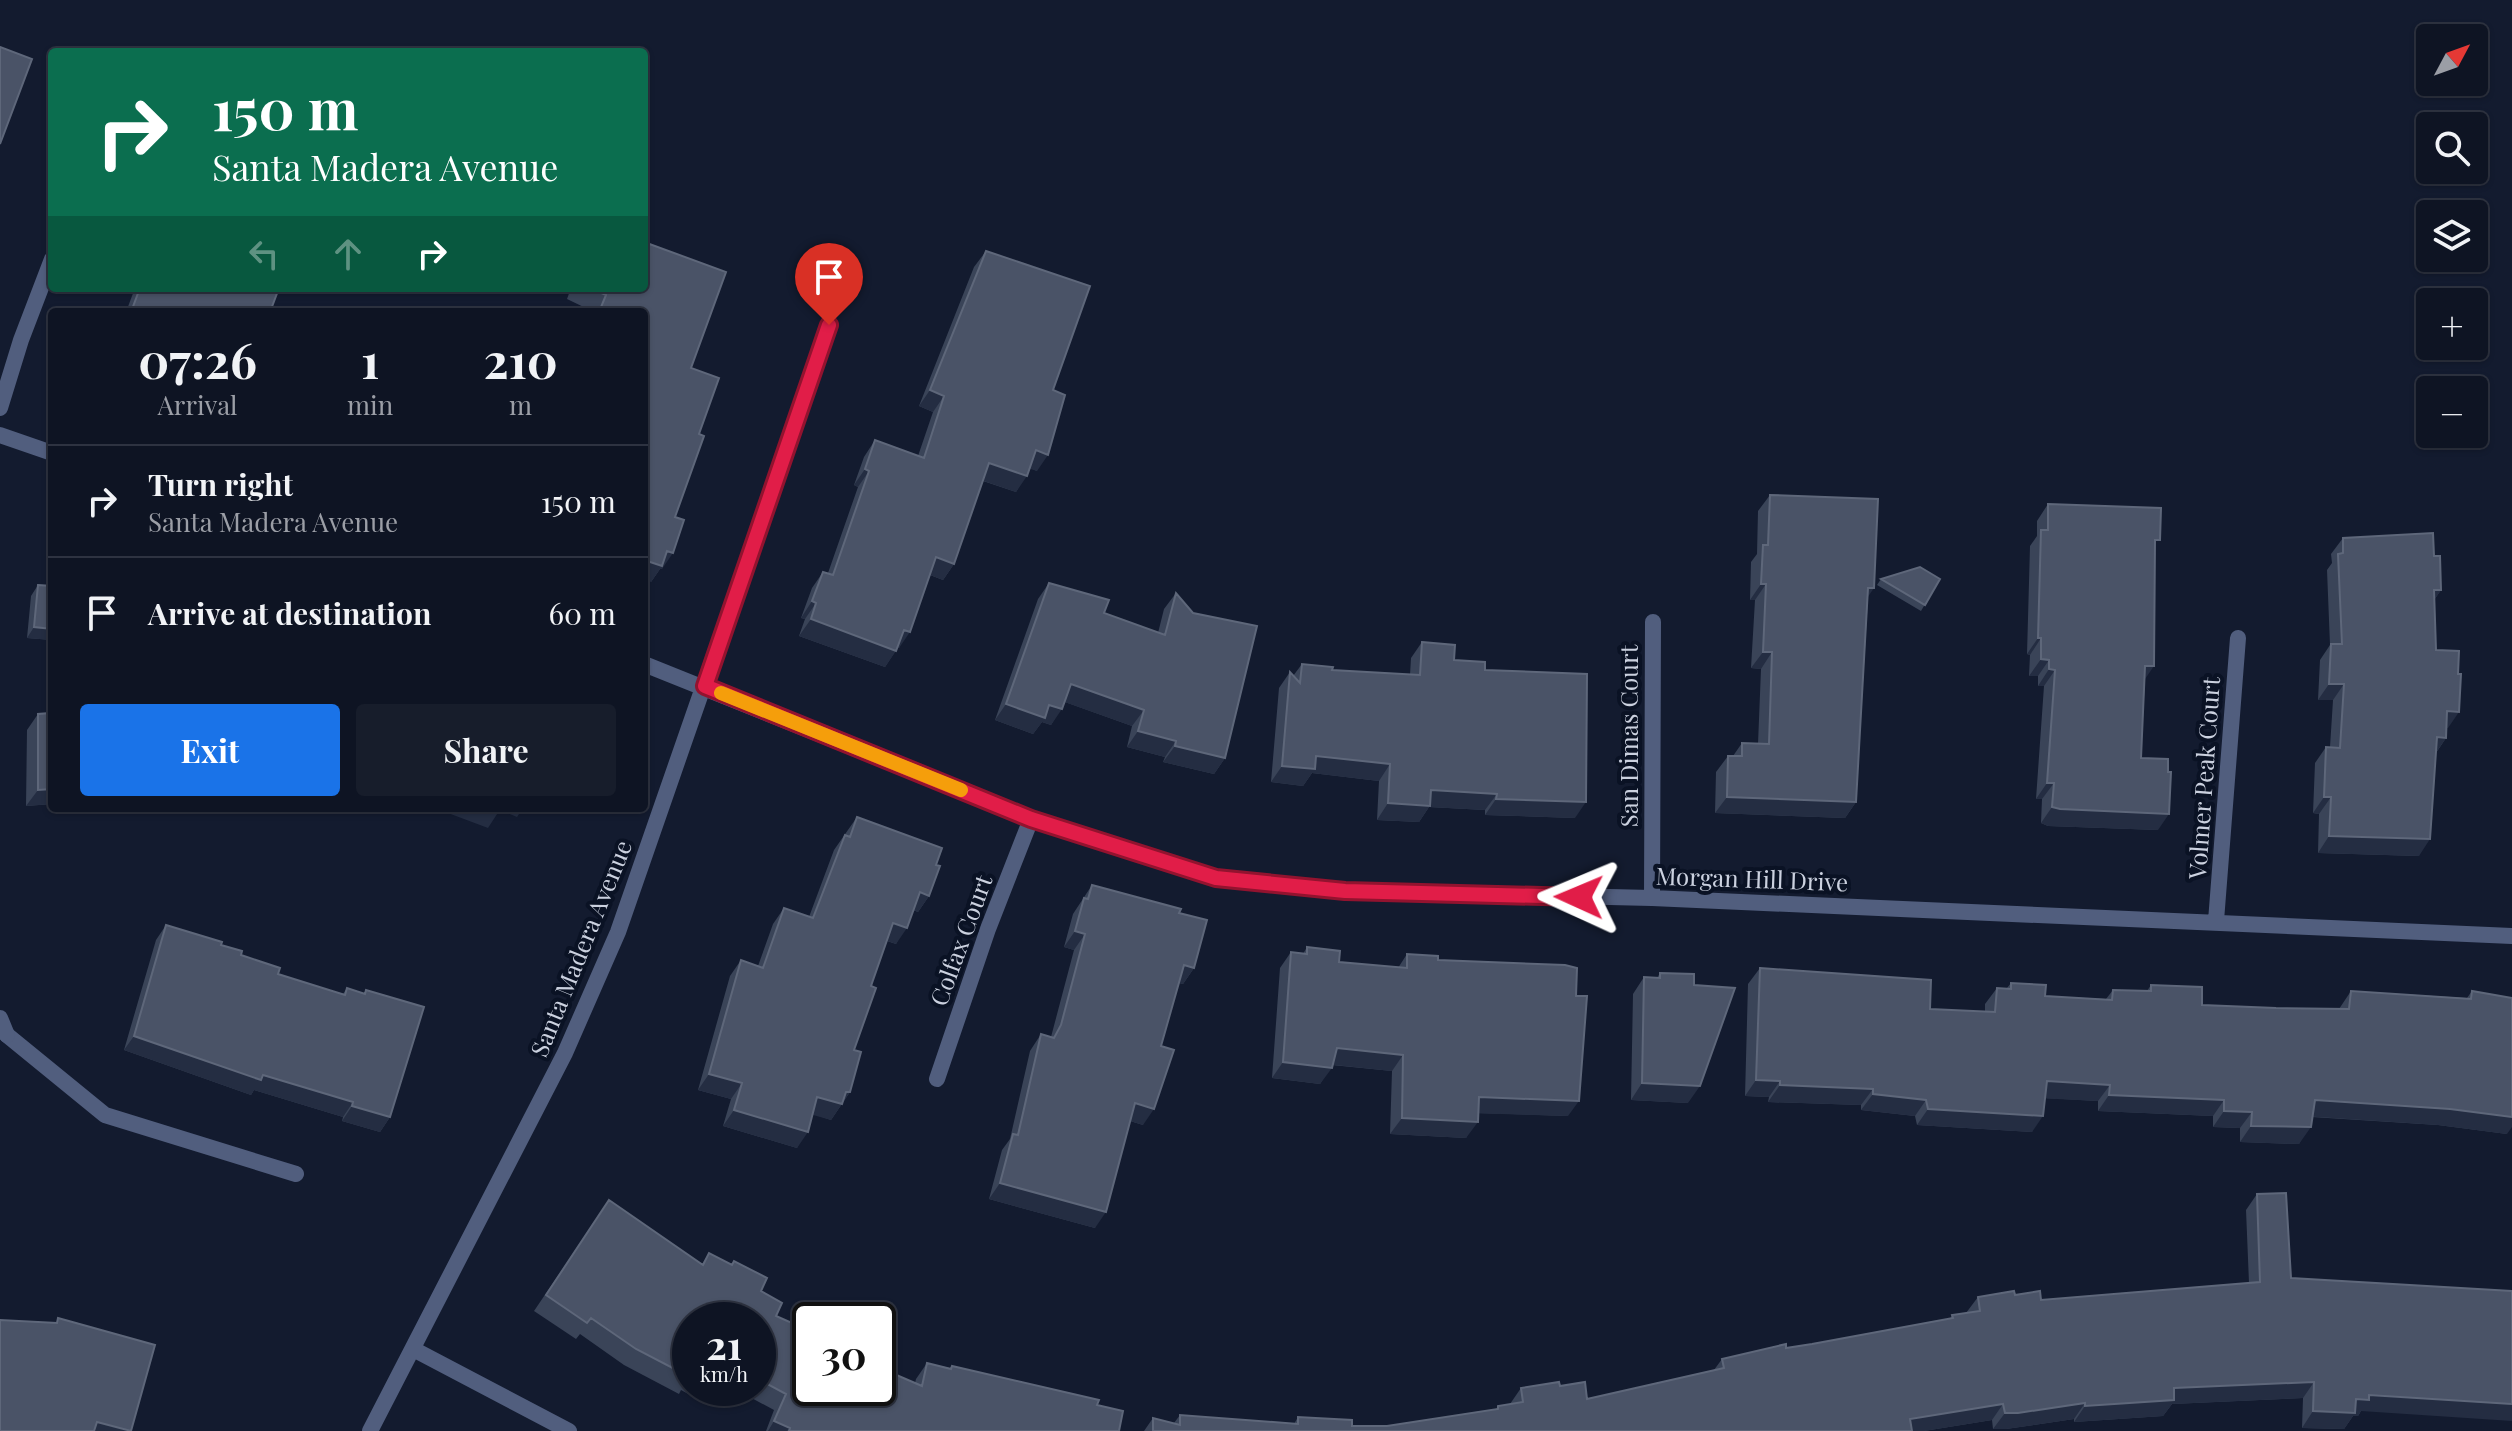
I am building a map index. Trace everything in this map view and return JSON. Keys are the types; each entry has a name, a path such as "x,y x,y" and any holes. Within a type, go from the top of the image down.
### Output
{"street":[{"path":"0,408 21,340 48,269"},
{"name":"Santa Madera Avenue","path":"370,1431 571,1040 618,932 829,325"},
{"path":"0,435 48,452"},
{"name":"San Dimas Court","path":"1652,898 1653,622"},
{"name":"Volmer Peak Court","path":"2216,921 2238,638"},
{"name":"Morgan Hill Drive","path":"648,665 1031,819 1216,878 1345,891 1652,898 2512,936"},
{"name":"Colfax Court","path":"937,1079 988,929 1031,819"},
{"path":"0,1018 7,1035 105,1115 296,1174"},
{"path":"413,1349 569,1431"}],"building":[{"path":"0,47 32,59 0,144"},
{"path":"648,243 726,272 691,368 719,378 699,434 704,436 675,517 684,520 673,553 667,551 662,566 648,561 648,308 601,308 606,295 599,292 648,292"},
{"path":"986,251 1090,286 1053,390 1065,395 1048,455 1036,450 1027,476 989,463 954,564 936,557 910,632 904,630 896,651 811,619 816,603 812,601 823,572 833,575 869,471 865,469 875,440 924,458 944,396 930,390"},
{"path":"138,292 278,292 272,308 132,308"},
{"path":"1770,495 1878,499 1874,588 1868,588 1856,802 1727,797 1728,756 1742,756 1742,743 1769,744 1772,652 1763,652 1766,584 1761,584 1763,545 1768,545"},
{"path":"2048,504 2161,508 2160,540 2155,540 2154,666 2145,666 2141,758 2168,759 2168,772 2171,772 2169,814 2052,807 2054,783 2047,783 2055,670 2049,669 2049,660 2041,659 2041,638 2038,638 2041,530 2048,530"},
{"path":"2433,533 2434,556 2440,556 2441,590 2434,590 2436,650 2459,651 2458,674 2461,674 2459,712 2447,711 2446,738 2437,737 2430,839 2329,836 2331,797 2324,797 2326,747 2340,748 2344,684 2329,684 2331,644 2342,644 2338,554 2343,553 2343,538"},
{"path":"1920,567 1940,579 1925,605 1881,579"},
{"path":"1049,583 1109,600 1104,613 1165,635 1176,593 1193,613 1257,626 1225,758 1175,746 1176,741 1138,731 1144,710 1071,684 1062,709 1049,705 1045,718 1006,704"},
{"path":"38,585 48,586 48,629 34,627"},
{"path":"1422,642 1455,645 1454,660 1485,662 1485,670 1587,674 1586,802 1496,799 1497,794 1431,790 1430,806 1388,803 1390,764 1316,756 1315,769 1282,766 1290,672 1300,683 1302,664 1333,667 1332,670 1420,675"},
{"path":"48,713 48,789 38,790 38,714"},
{"path":"857,817 942,848 936,865 940,866 929,896 920,892 907,928 893,923 871,986 876,988 854,1050 861,1052 850,1092 846,1092 842,1104 817,1097 808,1132 734,1110 742,1083 709,1074 741,960 763,968 784,908 813,918 845,835 850,837"},
{"path":"1092,885 1181,909 1179,913 1207,920 1194,968 1184,965 1161,1046 1174,1050 1154,1109 1135,1103 1106,1212 1000,1183 1013,1134 1018,1135 1041,1034 1054,1038 1061,1025 1085,934 1075,931 1084,898 1088,899"},
{"path":"166,925 222,942 221,945 242,951 241,955 280,968 278,974 345,995 347,988 365,994 366,990 424,1007 390,1117 352,1106 353,1102 263,1075 261,1080 134,1036"},
{"path":"1307,947 1340,951 1339,962 1407,968 1407,954 1438,956 1438,960 1577,968 1576,996 1587,996 1579,1101 1479,1097 1478,1122 1402,1118 1403,1055 1337,1048 1332,1068 1283,1062 1291,952 1307,954"},
{"path":"1760,968 1931,980 1930,1009 1995,1012 1997,988 2011,989 2011,983 2046,985 2045,996 2112,1000 2113,990 2151,991 2151,985 2202,987 2202,1005 2276,1008 2349,1009 2351,991 2471,999 2472,991 2512,998 2512,1117 2450,1109 2315,1100 2311,1127 2251,1126 2252,1112 2224,1111 2224,1100 2109,1095 2110,1085 2047,1081 2043,1116 1928,1109 1926,1100 1873,1094 1873,1089 1780,1085 1780,1081 1756,1080"},
{"path":"1660,973 1694,974 1694,985 1735,988 1700,1086 1642,1083 1644,977 1660,978"},
{"path":"2286,1193 2291,1278 2512,1291 2512,1404 2369,1395 2369,1400 2356,1399 2355,1413 2313,1411 2314,1382 2174,1388 2174,1400 2085,1406 2085,1403 2018,1413 2005,1413 2003,1404 1910,1419 1912,1431 1153,1431 1153,1418 1180,1425 1180,1415 1298,1424 1298,1417 1352,1420 1352,1426 1387,1426 1498,1409 1498,1406 1523,1402 1521,1388 1559,1382 1560,1386 1585,1382 1587,1399 1724,1368 1722,1359 1786,1344 1786,1348 1953,1318 1952,1315 1980,1311 1978,1297 2014,1291 2015,1295 2040,1291 2041,1300 2260,1282 2257,1194"},
{"path":"609,1200 703,1265 709,1253 732,1265 734,1261 767,1278 761,1291 782,1303 776,1316 776,1302 672,1302 672,1368 636,1349 591,1318 587,1323 546,1295"},
{"path":"776,1316 792,1323 792,1406 896,1406 896,1375 922,1386 927,1363 1099,1400 1097,1405 1123,1411 1119,1431 789,1431 790,1428 774,1421 786,1394 776,1389"},
{"path":"58,1318 155,1345 131,1431 97,1422 94,1431 0,1431 0,1320 57,1323"}],"slow traffic":[{"path":"721,693 961,790"}],"route":[{"path":"829,325 705,686 1031,819 1216,878 1345,891 1579,897"}]}
